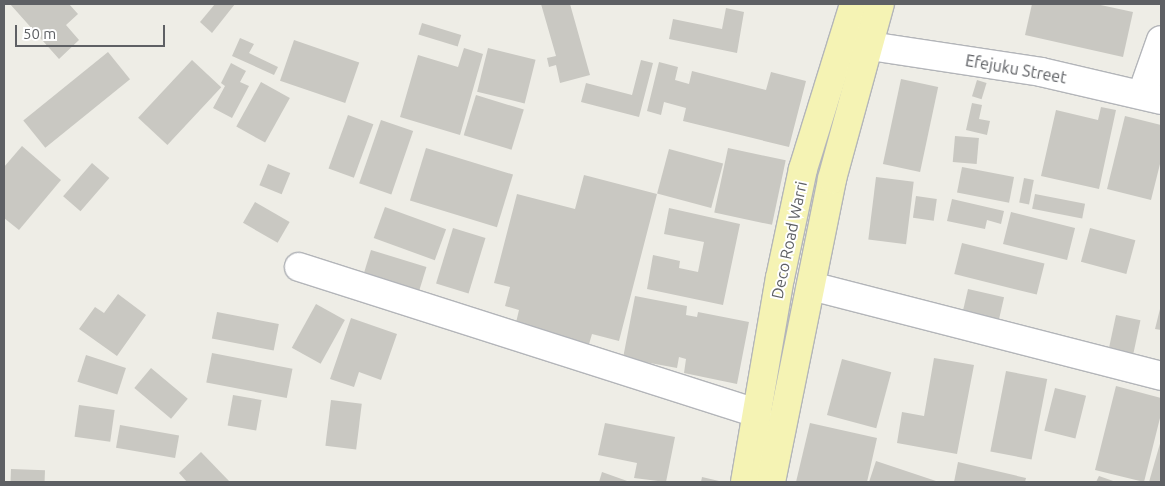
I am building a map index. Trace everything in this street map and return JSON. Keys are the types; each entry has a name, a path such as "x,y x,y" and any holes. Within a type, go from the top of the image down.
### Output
{"main road":[{"name":"Deco Road Warri","path":"745,482 780,278 803,170 854,4"},
{"name":"Deco Road Warri","path":"771,482 832,179 880,4"}],"street":[{"path":"1152,97 1161,40"},
{"name":"Efejuku Street","path":"870,46 1041,72 1152,97"},
{"path":"299,267 757,413"},
{"path":"811,286 1161,376"}],"building":[{"path":"10,4 69,4 78,14 66,25 79,40 59,59"},
{"path":"215,4 235,4 212,33 200,22"},
{"path":"541,4 570,4 590,75 560,83 556,65 549,67 547,58 556,56"},
{"path":"1032,4 1096,4 1133,12 1123,57 1025,35"},
{"path":"726,8 744,12 737,53 669,39 673,19 722,29"},
{"path":"422,23 461,35 458,46 418,34"},
{"path":"240,38 254,44 249,53 278,67 274,75 232,56"},
{"path":"294,40 359,62 345,103 280,81"},
{"path":"464,48 483,54 460,135 400,117 418,55 458,67"},
{"path":"488,48 536,60 525,104 477,92"},
{"path":"108,52 130,79 45,148 23,121"},
{"path":"192,60 221,87 167,145 138,118"},
{"path":"641,60 653,63 639,117 581,102 586,83 632,95"},
{"path":"659,62 678,67 675,80 689,84 692,71 766,90 771,72 806,81 789,147 683,121 686,108 664,102 661,115 647,111"},
{"path":"231,63 246,71 240,82 249,86 232,118 213,108 225,86 221,83"},
{"path":"901,79 938,87 920,172 883,164"},
{"path":"977,80 987,83 982,99 972,96"},
{"path":"261,82 290,98 265,143 236,127"},
{"path":"476,95 524,110 512,150 464,135"},
{"path":"972,103 982,105 979,119 990,121 987,135 966,130"},
{"path":"1101,107 1116,110 1099,189 1041,176 1056,110 1098,120"},
{"path":"348,115 373,124 354,178 329,169"},
{"path":"1125,116 1161,125 1161,160 1151,200 1107,189"},
{"path":"381,120 413,131 391,194 359,183"},
{"path":"955,136 979,138 977,164 953,162"},
{"path":"22,146 61,180 19,230 4,218 4,167"},
{"path":"426,148 513,175 497,227 410,201"},
{"path":"728,148 786,160 772,225 714,213"},
{"path":"669,149 723,163 711,208 657,193"},
{"path":"92,163 109,178 80,211 63,196"},
{"path":"268,164 290,173 282,194 259,185"},
{"path":"962,167 1014,177 1009,203 957,193"},
{"path":"584,175 657,194 619,341 592,334 587,351 514,331 519,310 505,306 510,287 494,283 517,194 575,209"},
{"path":"876,177 914,182 906,244 868,240"},
{"path":"1024,178 1034,180 1029,204 1019,203"},
{"path":"1035,194 1085,204 1082,218 1032,209"},
{"path":"916,196 937,199 934,221 913,218"},
{"path":"952,199 1004,211 1001,224 987,220 985,229 947,221"},
{"path":"255,202 290,222 278,243 243,223"},
{"path":"385,207 446,229 435,260 374,238"},
{"path":"669,208 740,224 723,305 647,289 653,255 680,261 679,268 698,272 704,242 664,234"},
{"path":"1011,212 1075,228 1067,260 1003,244"},
{"path":"453,228 486,238 469,293 436,283"},
{"path":"1090,228 1135,240 1126,274 1081,262"},
{"path":"962,243 1044,264 1037,295 954,274"},
{"path":"371,250 426,267 417,298 362,281"},
{"path":"968,289 1004,297 998,323 962,314"},
{"path":"118,294 146,315 117,356 79,329 95,307 104,313"},
{"path":"635,296 687,306 686,315 697,317 698,312 749,322 737,384 684,373 686,359 679,357 677,368 623,358"},
{"path":"316,304 345,320 321,364 292,348"},
{"path":"1161,305 1161,330 1155,329"},
{"path":"217,312 279,324 274,351 212,339"},
{"path":"1116,315 1140,320 1133,355 1109,350"},
{"path":"351,318 397,334 381,380 359,372 354,387 330,379"},
{"path":"212,353 292,369 287,398 206,382"},
{"path":"86,355 126,368 117,395 77,382"},
{"path":"934,358 974,365 957,454 897,443 902,412 924,416"},
{"path":"842,359 891,372 876,428 827,415"},
{"path":"151,368 188,399 171,419 134,388"},
{"path":"1006,371 1047,379 1032,460 990,451"},
{"path":"1116,386 1161,398 1161,414 1144,482 1095,470"},
{"path":"1055,388 1086,396 1075,438 1044,431"},
{"path":"233,395 262,400 256,431 228,426"},
{"path":"331,400 362,404 356,449 325,446"},
{"path":"79,405 115,410 110,442 75,437"},
{"path":"605,423 675,437 666,482 634,478 637,463 598,455"},
{"path":"810,423 877,438 867,482 796,482"},
{"path":"120,425 179,435 175,458 116,448"},
{"path":"1161,440 1161,482 1149,482"},
{"path":"201,452 230,482 187,482 179,473"},
{"path":"876,461 939,482 869,482"},
{"path":"958,462 1026,478 1025,482 954,482"},
{"path":"11,469 45,470 45,482 11,482"},
{"path":"602,472 630,482 599,482"},
{"path":"1099,476 1116,482 1096,482"},
{"path":"702,477 719,481 701,482"}]}
